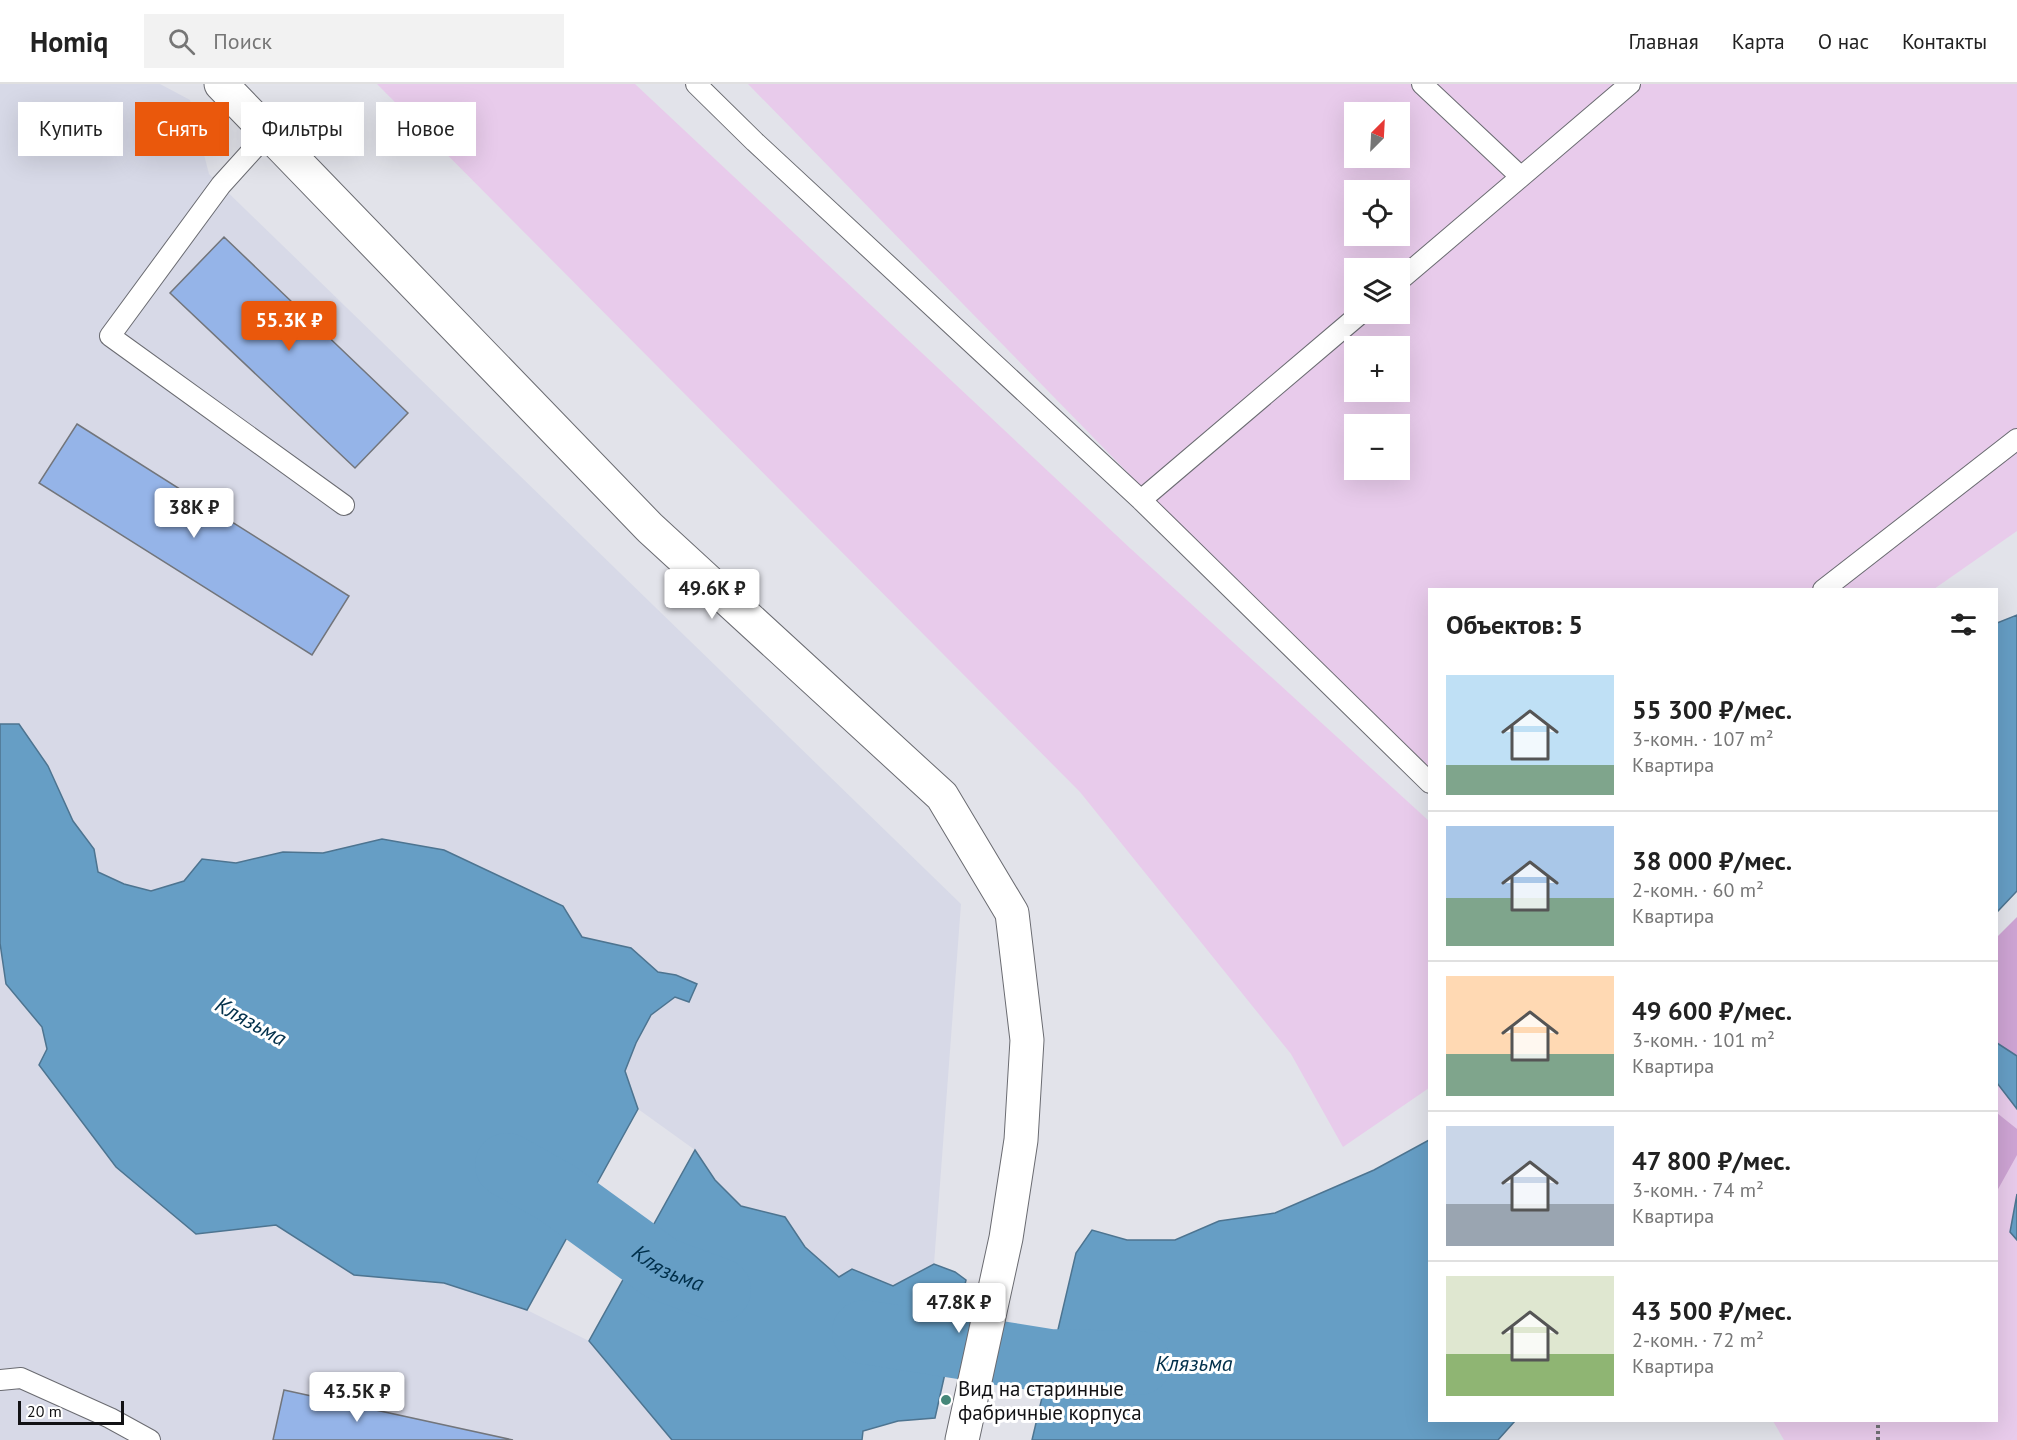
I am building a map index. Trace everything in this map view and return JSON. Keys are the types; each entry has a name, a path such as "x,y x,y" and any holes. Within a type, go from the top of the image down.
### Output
{"street":[{"path":"220,84 241,105"},
{"path":"290,156 650,528 942,795 1012,913 1026,1040 1021,1140 1006,1238 962,1440"}],"lane":[{"path":"696,84 755,142 1141,500 1428,781"},
{"path":"1422,84 1521,177"},
{"path":"1410,271 1630,84"},
{"path":"247,156 221,185 111,336 344,505"},
{"path":"1141,500 1348,324"},
{"path":"1826,588 2017,439"},
{"path":"0,1380 21,1378 110,1418 150,1440"}],"path":[{"path":"1878,1422 1878,1440"}],"shaded area":[{"path":"0,84 160,84 191,102 135,102 135,156 204,156 209,174 961,904 934,1264 893,1286 852,1269 839,1277 805,1247 785,1217 741,1206 715,1180 695,1150 638,1109 625,1071 651,1014 675,997 676,975 658,972 631,948 582,937 563,906 444,850 382,839 323,853 283,852 236,863 202,859 184,881 151,891 124,884 98,872 94,849 73,821 48,766 19,725 0,724"},
{"path":"377,84 635,84 1131,549 1428,820 1428,1089 1343,1147 1291,1054 1080,792 448,156 476,156 476,102 395,102"},
{"path":"748,84 2017,84 2017,531 1935,588 1428,588 1428,780"},
{"path":"2017,917 2017,1056 1998,1044 1998,936"},
{"path":"0,943 6,984 42,1027 47,1049 196,1234 276,1225 354,1275 444,1283 527,1310 589,1341 672,1440 0,1440"},
{"path":"2017,1066 2017,1440 1784,1440 1774,1422 1998,1422 1998,1086"},
{"path":"1998,1114 2017,1129 2017,1155 1998,1189"}],"water":[{"path":"2017,615 2017,891 1998,911 1998,623"},
{"path":"0,724 19,724 48,766 73,821 94,849 98,872 124,884 151,891 184,881 202,859 236,863 283,852 323,853 382,839 444,850 563,906 582,937 631,948 658,972 676,975 697,984 689,1002 675,997 651,1015 636,1043 625,1071 638,1109 527,1310 444,1283 354,1275 276,1225 196,1234 116,1167 39,1065 47,1049 42,1027 6,984 0,943"},
{"path":"1998,1044 2017,1056 2017,1109 1998,1084"},
{"path":"1428,1141 1428,1422 1514,1422 1498,1440 1032,1440 1076,1253 1092,1230 1127,1240 1175,1240 1219,1221 1275,1213 1374,1170"},
{"path":"695,1150 715,1180 741,1206 785,1217 805,1247 839,1277 852,1269 893,1286 934,1264 955,1272 966,1280 935,1418 898,1421 863,1431 862,1440 672,1440 589,1341"},
{"path":"2017,1194 2017,1240 2010,1232"}],"building":[{"path":"224,237 408,413 355,468 170,293"},
{"path":"77,424 349,596 312,655 39,483"},
{"path":"284,1390 513,1440 273,1440"}],"waterway":[{"name":"Клязьма","path":"507,1165 557,1193 662,1269 719,1290"},
{"name":"Клязьма","path":"864,1332 1050,1361 1139,1363"}],"place":[{"name":"Вид на старинные фабричные корпуса","path":"946,1400"}]}
